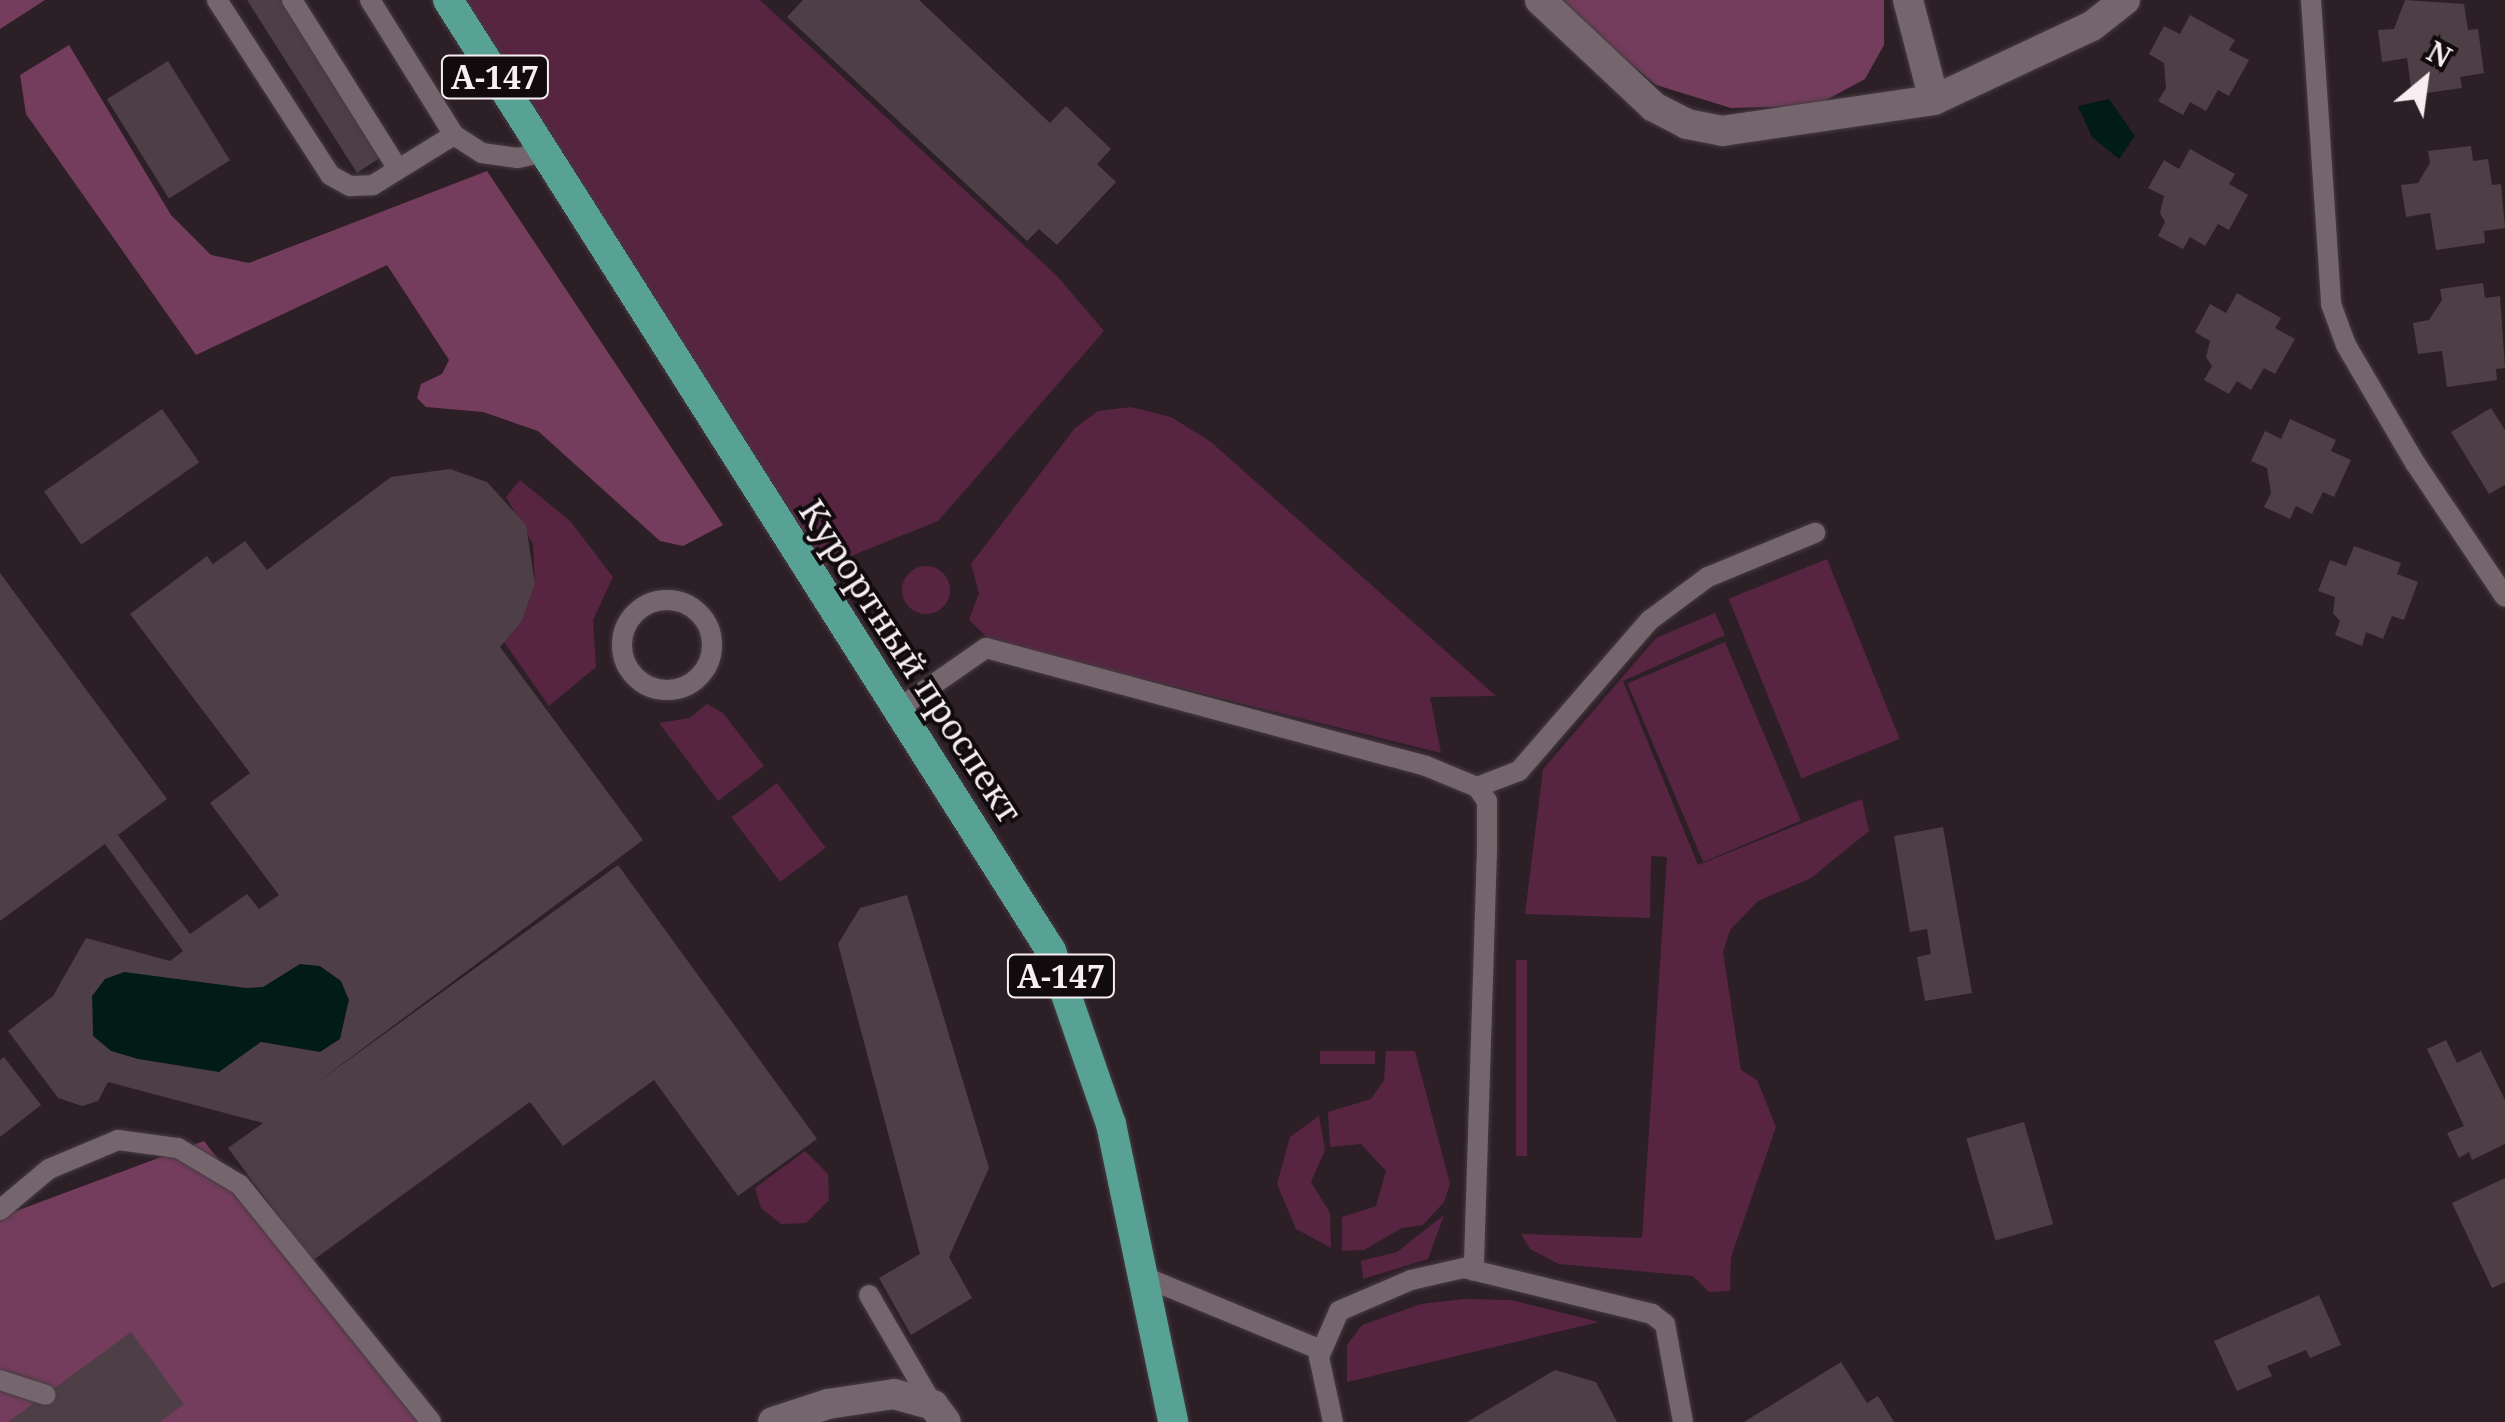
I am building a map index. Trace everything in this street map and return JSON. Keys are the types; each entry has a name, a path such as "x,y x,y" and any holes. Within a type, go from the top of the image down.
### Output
{"main road":[{"name":"Курортный проспект","path":"448,0 894,711 1052,951 1111,1124 1147,1278 1173,1422"}],"street":[{"path":"1540,0 1630,88 1687,124 1722,131 1934,100 1982,82 2092,26 2126,0"},
{"path":"1908,0 1934,100"},
{"path":"773,1422 828,1404 894,1394 940,1413"}],"lane":[{"path":"218,0 330,175 350,186 373,185 454,135"},
{"path":"292,0 398,169"},
{"path":"370,0 454,135 482,153 518,158 544,152"},
{"path":"2311,0 2331,304 2346,345 2415,463 2505,598"},
{"path":"1477,787 1519,770 1665,610 1708,577 1816,533"},
{"path":"668,600 696,610 712,635 712,651 699,678 672,690 644,684 622,647 640,608 668,600"},
{"path":"894,711 986,648 1426,766 1477,787 1487,801 1487,849 1474,1271"},
{"path":"0,1210 49,1169 118,1140 178,1148 240,1185 431,1422"},
{"path":"1333,1422 1321,1350 1340,1311 1364,1296 1412,1280 1474,1271 1652,1314 1665,1324 1684,1422"},
{"path":"1147,1278 1321,1350"},
{"path":"880,1303 940,1413"},
{"path":"0,1380 46,1394"}],"shaded area":[{"path":"0,0 45,0 0,29"},
{"path":"451,0 760,0 1057,276 1104,331 938,521 821,568"},
{"path":"1556,0 1884,0 1884,45 1865,79 1815,106 1731,108 1656,85"},
{"path":"69,45 171,215 211,255 249,263 487,171 723,525 683,546 660,541 538,431 483,412 426,407 417,398 421,384 442,374 449,360 387,265 196,355 26,114 20,75"},
{"path":"2109,99 2135,136 2119,159 2092,137 2078,106"},
{"path":"1131,407 1171,417 1211,442 1496,696 1430,697 1441,753 991,641 969,620 979,593 971,564 1075,428 1098,411"},
{"path":"520,480 571,522 613,577 593,620 596,667 549,706 504,642 522,621 535,584 533,544 506,497"},
{"path":"1827,559 1900,739 1801,779 1729,599"},
{"path":"926,566 943,573 950,590 943,607 926,614 909,607 902,590 909,573"},
{"path":"1715,613 1725,635 1623,681 1698,865 1862,799 1869,831 1811,878 1758,901 1730,930 1723,952 1741,1070 1757,1080 1776,1127 1731,1257 1730,1291 1709,1292 1693,1276 1559,1264 1530,1249 1521,1234 1642,1238 1667,857 1651,856 1650,918 1525,914 1543,769 1656,638"},
{"path":"1725,642 1801,821 1703,862 1627,683"},
{"path":"707,704 723,713 764,766 718,801 659,723 690,718"},
{"path":"777,783 826,848 780,882 731,817"},
{"path":"1516,960 1527,960 1527,1156 1516,1156"},
{"path":"300,964 320,966 341,981 349,1000 340,1039 320,1052 261,1042 219,1072 138,1059 111,1051 93,1036 92,996 105,979 124,972 279,973"},
{"path":"1320,1051 1375,1051 1375,1064 1320,1064"},
{"path":"1386,1051 1415,1051 1450,1184 1444,1202 1423,1225 1402,1228 1364,1250 1342,1251 1342,1217 1376,1206 1386,1171 1361,1144 1330,1147 1328,1112 1371,1099 1384,1080"},
{"path":"1319,1116 1325,1150 1311,1182 1330,1213 1331,1248 1296,1229 1277,1184 1290,1137"},
{"path":"204,1141 421,1422 0,1422 0,1217"},
{"path":"805,1151 828,1174 829,1200 806,1223 781,1224 761,1208 755,1188"},
{"path":"1444,1215 1428,1259 1363,1279 1361,1261 1397,1252"},
{"path":"1464,1299 1511,1300 1599,1322 1347,1382 1347,1345 1362,1325 1421,1304"}],"building":[{"path":"247,0 301,0 396,147 357,173"},
{"path":"803,0 919,0 1050,123 1066,106 1111,149 1097,164 1116,182 1057,245 1039,229 1027,241 787,17"},
{"path":"2405,0 2464,4 2468,30 2478,29 2484,73 2460,77 2462,88 2412,95 2407,58 2382,62 2378,30 2394,29"},
{"path":"2190,15 2235,40 2229,50 2249,60 2229,96 2218,90 2206,111 2190,102 2183,115 2158,101 2166,88 2164,63 2149,54 2164,26 2180,34"},
{"path":"168,61 230,160 169,198 107,99"},
{"path":"2471,146 2473,161 2488,159 2492,185 2501,184 2505,228 2484,231 2485,243 2436,250 2430,213 2406,217 2401,185 2418,183 2430,163 2428,151"},
{"path":"2190,149 2235,174 2229,184 2248,195 2229,230 2218,224 2205,246 2190,237 2183,249 2158,236 2165,222 2160,213 2164,196 2148,188 2164,160 2179,169"},
{"path":"2483,283 2485,298 2500,296 2505,368 2496,369 2497,380 2447,387 2442,351 2418,354 2413,323 2429,320 2442,300 2440,289"},
{"path":"2237,293 2281,318 2275,328 2295,339 2275,374 2264,368 2251,390 2237,381 2229,394 2204,380 2212,366 2206,357 2210,341 2195,332 2210,304 2226,313"},
{"path":"2491,408 2505,430 2505,485 2489,494 2451,432"},
{"path":"162,409 199,462 81,545 44,492"},
{"path":"2290,419 2336,440 2331,451 2351,460 2334,497 2323,492 2312,514 2296,506 2290,519 2264,507 2271,493 2267,468 2251,461 2265,431 2281,439"},
{"path":"450,469 487,482 526,525 535,584 522,621 500,647 643,840 311,1087 618,865 817,1139 738,1196 654,1080 563,1146 530,1102 312,1261 228,1148 263,1123 108,1082 98,1101 82,1106 58,1098 8,1031 53,996 86,938 170,961 183,951 105,844 0,921 0,573 167,799 118,835 190,934 247,894 259,909 279,895 210,803 250,773 130,614 207,556 213,564 245,541 267,570 391,477","holes":["300,964 320,966 341,981 349,1000 340,1039 320,1052 261,1042 219,1072 138,1059 111,1051 93,1036 92,996 105,979 124,972 246,988 263,987"]},
{"path":"2354,546 2401,563 2397,574 2418,582 2404,620 2392,616 2383,639 2366,632 2362,646 2335,635 2340,621 2333,613 2335,597 2318,591 2330,560 2346,566"},
{"path":"1943,827 1972,993 1925,1001 1917,957 1931,954 1927,929 1910,932 1894,836"},
{"path":"907,895 989,1168 949,1257 972,1298 911,1335 879,1278 920,1254 838,944 860,908"},
{"path":"2446,1040 2457,1063 2481,1051 2505,1100 2505,1144 2472,1160 2469,1152 2459,1158 2447,1133 2464,1126 2427,1049"},
{"path":"4,1057 41,1105 0,1137 0,1060"},
{"path":"2024,1122 2053,1224 1996,1240 1966,1139"},
{"path":"2505,1178 2505,1282 2492,1288 2452,1203"},
{"path":"2319,1295 2341,1345 2310,1358 2306,1350 2267,1366 2272,1376 2237,1391 2214,1341"},
{"path":"131,1332 184,1404 160,1422 8,1422"},
{"path":"1841,1362 1867,1403 1878,1396 1894,1422 1744,1422"},
{"path":"1555,1370 1596,1382 1617,1422 1467,1422"}]}
